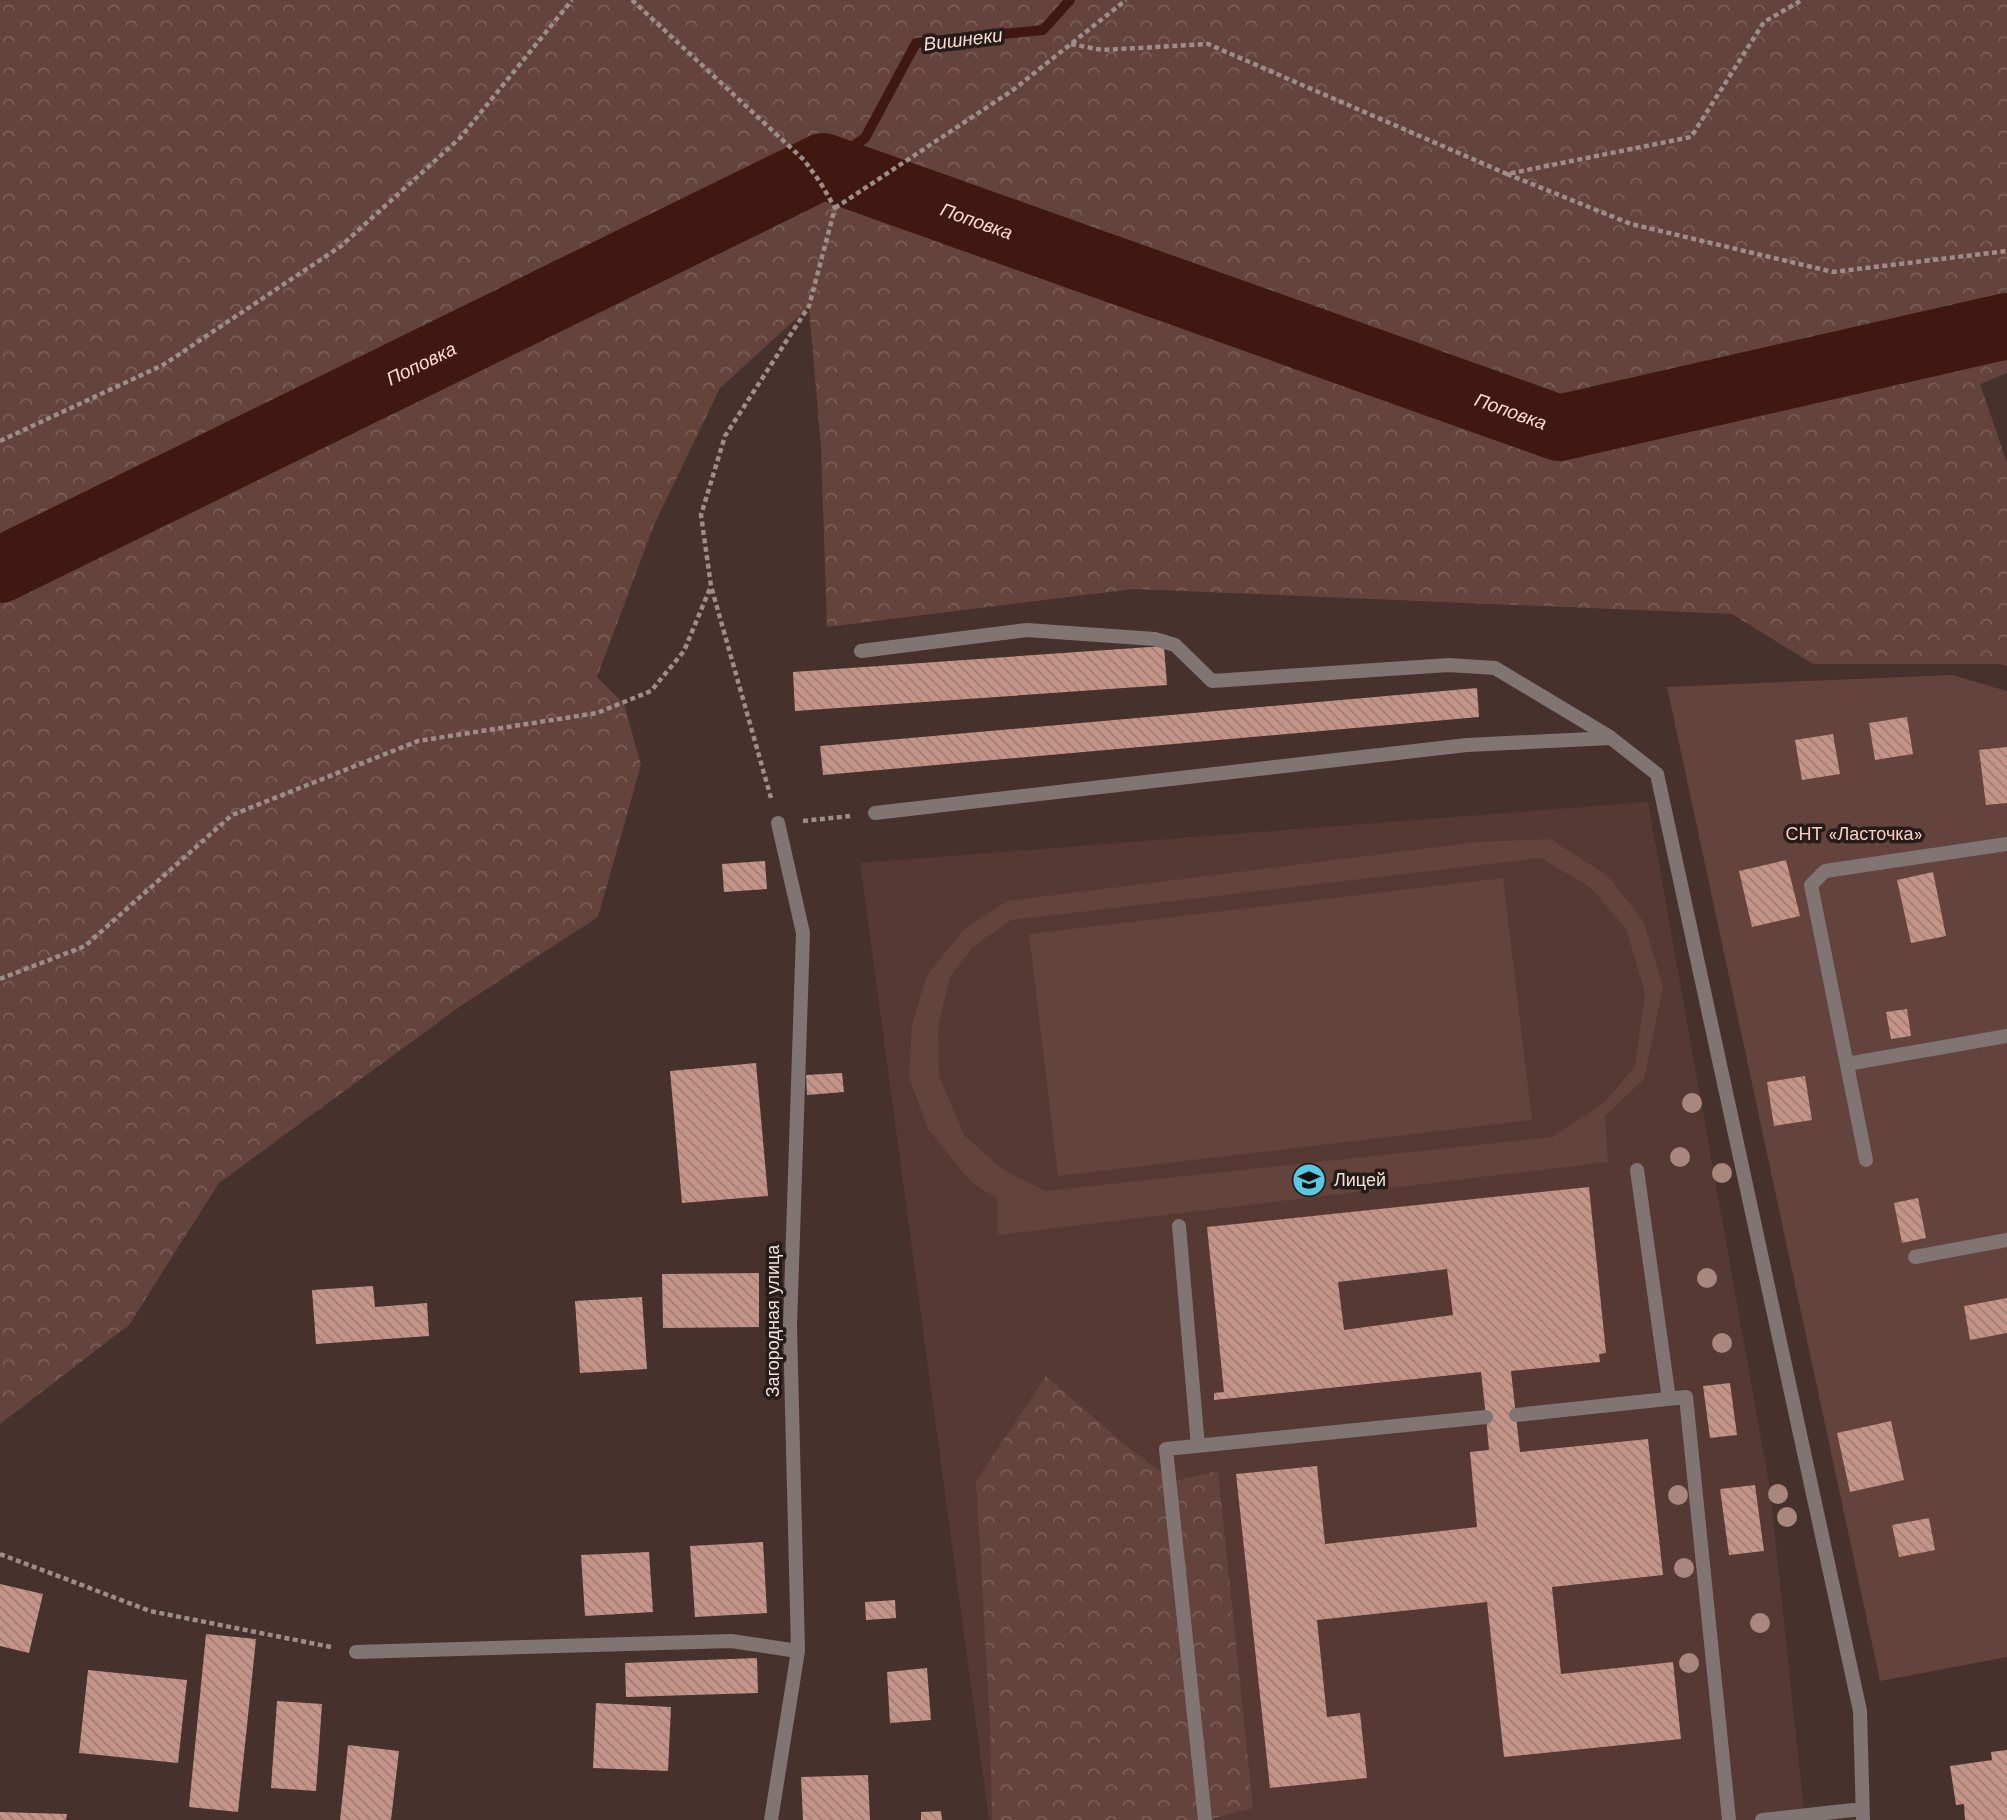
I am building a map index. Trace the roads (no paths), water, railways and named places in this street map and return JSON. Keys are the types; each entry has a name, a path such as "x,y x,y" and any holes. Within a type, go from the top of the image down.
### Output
{"street":[{"path":"861,652 1027,630 1155,639 1175,645 1213,681 1449,665 1495,668 1611,738 1657,774 1860,1712 1863,1815 1762,1820"},
{"path":"875,813 1468,745 1611,738"},
{"name":"Загородная улица","path":"771,1820 798,1651 790,1326 803,933 778,823"},
{"path":"1866,1160 1811,885 1825,871 2007,844"},
{"path":"1847,1064 2007,1036"},
{"path":"1637,1170 1669,1399"},
{"path":"1179,1226 1198,1446"},
{"path":"1915,1257 2007,1240"},
{"path":"1516,1415 1686,1397 1729,1820"},
{"path":"1205,1820 1166,1450 1486,1417"},
{"path":"356,1652 731,1642 798,1651"}],"waterway":[{"name":"Вишнеки","path":"823,166 865,138 916,43 1043,30 1070,0"},
{"name":"Поповка","path":"0,570 823,166 1559,428 2007,326"}],"place":[{"name":"Лицей","path":"1309,1180"}],"park label":[{"name":"СНТ «Ласточка»","path":"1854,834"}]}
